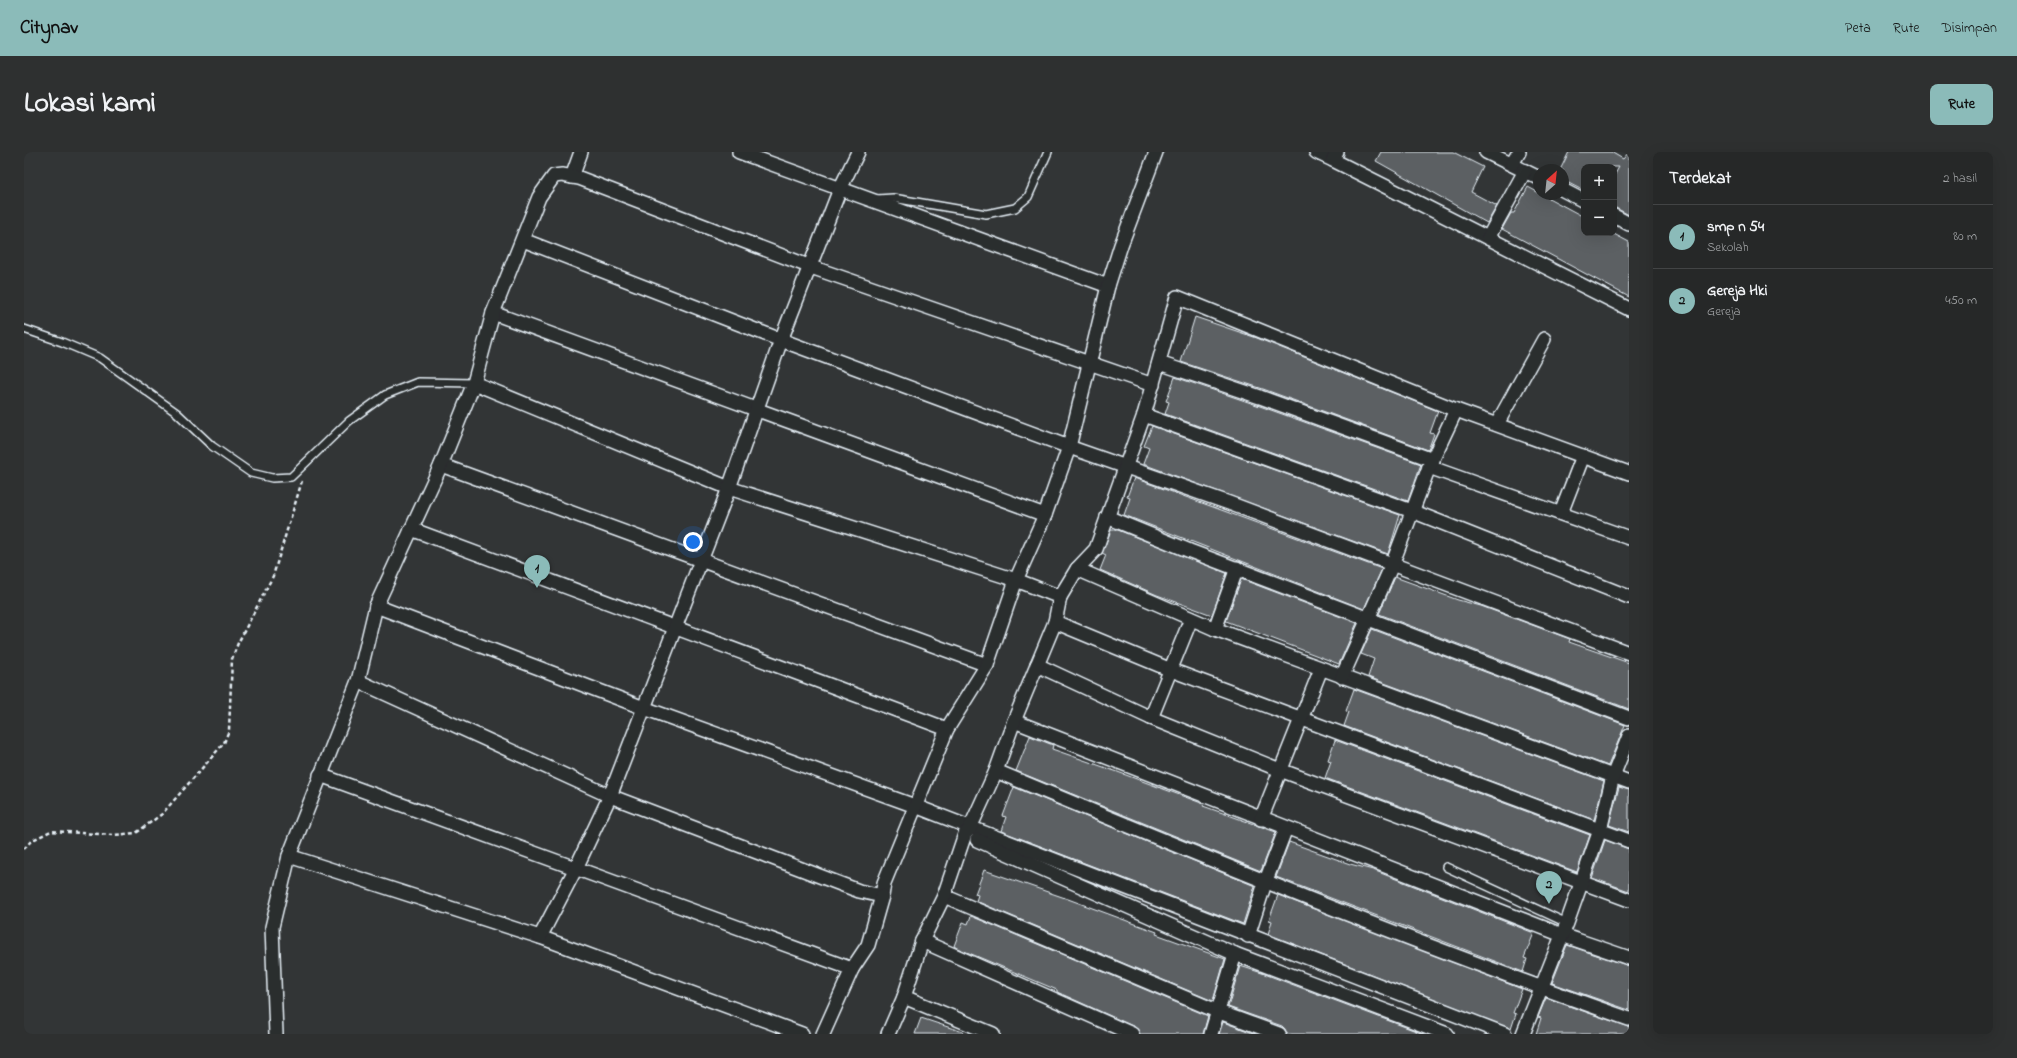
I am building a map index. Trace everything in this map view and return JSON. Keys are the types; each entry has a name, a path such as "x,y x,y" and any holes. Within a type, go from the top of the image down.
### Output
{"street":[{"path":"572,177 581,152"},
{"path":"739,152 1108,286"},
{"path":"540,937 576,868 610,796 758,411 781,340 811,267 840,189 858,152"},
{"path":"822,1034 852,969 868,945 882,896 884,883 915,806 947,729 987,665 1016,580 1045,515 1069,447 1108,286 1121,245 1156,152"},
{"path":"1316,152 1335,156 1488,238 1629,309"},
{"path":"1486,152 1533,175"},
{"path":"1512,164 1519,152"},
{"path":"1488,238 1525,171"},
{"path":"276,1034 272,927 289,856 320,774 358,681 376,606 442,465 474,383 493,313 539,197 554,176 572,177 811,267 1152,385"},
{"path":"1569,193 1582,200"},
{"path":"1617,218 1629,224"},
{"path":"523,240 781,340 1069,447 1126,466 1629,653"},
{"path":"888,1034 904,997 922,941 944,896 967,831 996,771 1014,721 1055,622 1060,597 1077,569 1096,548 1144,416 1177,297 1456,410 1629,473"},
{"path":"493,313 1045,515"},
{"path":"1497,424 1544,339"},
{"path":"1158,363 1260,397 1629,538"},
{"path":"474,383 729,488 1016,580 1060,597"},
{"path":"1342,677 1392,565 1431,463 1456,410"},
{"path":"1144,416 1412,511 1629,597"},
{"path":"1561,513 1583,456"},
{"path":"442,465 702,559 987,665"},
{"path":"1107,517 1368,619 1629,718"},
{"path":"411,529 947,729"},
{"path":"1215,629 1236,568"},
{"path":"1077,569 1215,629 1629,782"},
{"path":"376,606 644,708 915,806 1235,954 1447,1034"},
{"path":"1151,718 1190,619"},
{"path":"1055,622 1171,670 1302,720 1629,841"},
{"path":"1037,665 1151,718 1280,770 1629,900"},
{"path":"1261,819 1302,720 1321,668"},
{"path":"358,681 610,796 859,891 882,896"},
{"path":"1014,721 1261,819 1562,935 1629,958"},
{"path":"1523,1034 1582,882 1600,830 1613,776 1629,736"},
{"path":"996,771 1265,883 1541,988 1629,1019"},
{"path":"320,774 852,969"},
{"path":"1248,936 1265,883 1286,828"},
{"path":"967,831 1505,1034"},
{"path":"289,856 540,937 802,1034"},
{"path":"944,896 1219,1012 1279,1034"},
{"path":"922,941 1132,1034"},
{"path":"1211,1034 1219,1012 1235,954"},
{"path":"904,997 993,1034"}],"lane":[{"path":"867,199 893,198 986,214 1015,208 1028,197 1048,152"},
{"path":"24,329 62,342 100,358 177,413 212,446 251,473 272,478 291,477 349,421 385,395 418,382 474,383"},
{"path":"1446,867 1567,923"}],"path":[{"path":"24,849 31,842 51,831 113,836 136,833 162,814 224,743 229,730 232,659 238,643 273,576 308,461"}],"building":[{"path":"1381,152 1453,152 1483,167 1471,192 1497,206 1487,223 1376,161"},
{"path":"1569,152 1611,152 1623,159 1629,152 1629,215 1617,209 1617,171 1619,167 1617,167 1617,164 1581,164 1581,189 1569,183 1569,164 1563,164"},
{"path":"1528,187 1533,190 1533,200 1552,200 1581,215 1581,236 1617,236 1629,242 1629,297 1502,229 1511,213 1514,213"},
{"path":"1195,317 1257,338 1438,411 1430,433 1434,434 1428,450 1263,389 1181,362"},
{"path":"1175,377 1421,464 1408,501 1165,414 1169,402 1166,401"},
{"path":"1152,426 1400,515 1388,554 1143,464 1149,448 1144,446"},
{"path":"1134,478 1382,569 1364,609 1124,515 1130,498 1127,497"},
{"path":"1111,530 1118,530 1227,573 1212,615 1157,595 1100,570 1106,555 1102,553"},
{"path":"1395,577 1458,600 1481,606 1570,639 1569,642 1629,663 1629,709 1379,614"},
{"path":"1241,579 1357,623 1339,664 1226,621"},
{"path":"1372,629 1625,725 1608,766 1368,677 1374,659 1361,654"},
{"path":"1354,689 1604,781 1594,820 1344,726 1349,712 1346,711"},
{"path":"1030,736 1053,745 1052,749 1115,771 1204,804 1203,806 1276,832 1261,871 1016,771"},
{"path":"1335,740 1590,835 1577,872 1325,778 1331,761 1328,760"},
{"path":"1014,787 1255,886 1243,924 1001,831 1006,817 1003,816"},
{"path":"1619,787 1629,790 1629,832 1609,825"},
{"path":"1605,840 1629,849 1629,891 1592,878"},
{"path":"1289,842 1350,864 1373,870 1534,933 1524,958 1527,959 1523,972 1276,877"},
{"path":"984,870 1068,899 1157,932 1156,934 1225,959 1213,1001 976,901 978,895 975,894"},
{"path":"1278,895 1522,989 1513,1013 1516,1014 1511,1029 1268,934 1272,921 1269,920"},
{"path":"971,916 1208,1016 1203,1034 1140,1034 1135,1027 1057,992 1057,990 957,948 954,946 963,922 968,924"},
{"path":"1567,945 1629,966 1629,1010 1552,983"},
{"path":"1240,966 1424,1034 1287,1034 1282,1026 1228,1007"},
{"path":"1546,998 1629,1027 1629,1034 1536,1034 1541,1018 1538,1017"},
{"path":"921,1018 963,1032 963,1034 915,1034"},
{"path":"1223,1022 1256,1034 1219,1034"}],"place":[{"name":"smp n 54","path":"537,588"},
{"name":"Gereja Hki","path":"1549,904"}]}
